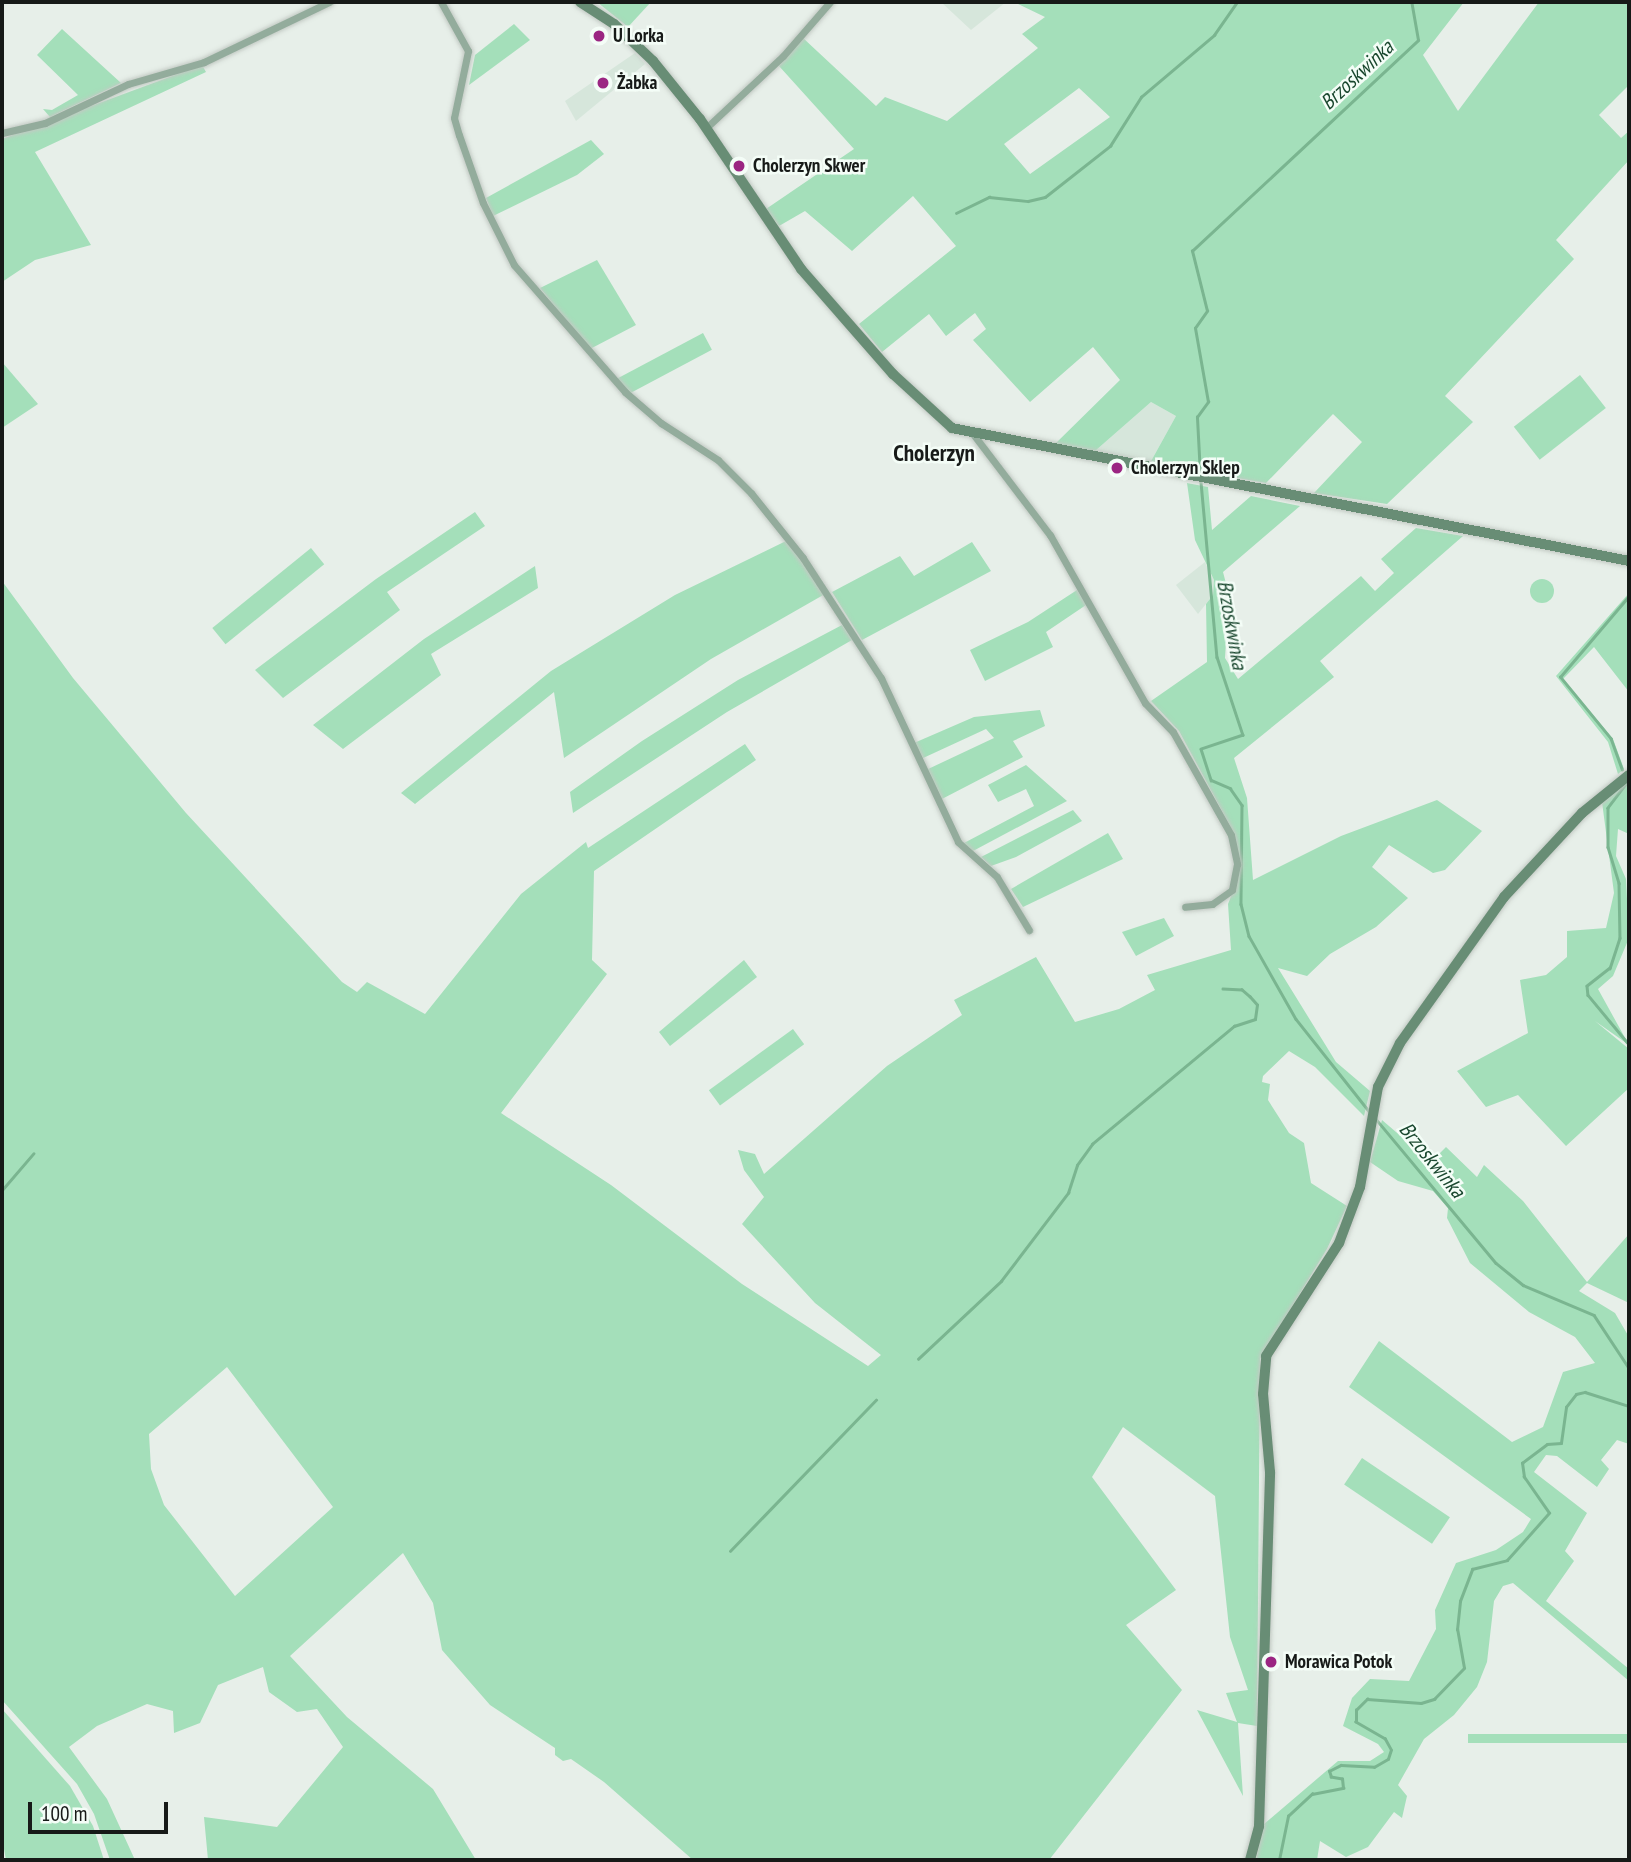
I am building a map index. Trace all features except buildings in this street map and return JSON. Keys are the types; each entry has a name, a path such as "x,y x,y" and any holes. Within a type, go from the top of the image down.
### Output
{"street":[{"path":"2,133 45,123 128,84 204,62 329,2"},
{"path":"441,2 468,51 454,118 483,203 514,265 625,391 661,423 718,460 751,493 803,558 881,678 958,842 997,877 1028,930"},
{"path":"582,2 650,57 706,128 789,253 880,360 937,418 973,434 1629,561"},
{"path":"706,128 783,56 830,2"},
{"path":"973,434 1050,535 1145,702 1172,732 1231,835 1237,864 1232,890 1212,904 1185,907"},
{"path":"1250,1860 1259,1826 1270,1472 1263,1394 1266,1356 1339,1243 1360,1186 1374,1102 1400,1043 1504,897 1582,813 1629,775"}],"shaded area":[{"path":"941,2 1006,2 971,30"},
{"path":"635,53 645,64 576,121 565,101"},
{"path":"1151,402 1176,416 1150,463 1095,451"},
{"path":"1205,562 1214,580 1213,595 1198,614 1176,585"}],"green space":[{"path":"597,2 651,2 628,27"},
{"path":"1014,2 1464,2 1423,55 1458,111 1539,2 1629,2 1629,85 1599,115 1621,138 1629,131 1629,160 1556,240 1574,259 1445,396 1473,422 1387,504 1314,493 1362,442 1333,414 1266,483 1150,463 1176,416 1151,402 1095,451 1054,445 1120,380 1093,347 1030,402 973,340 986,329 975,313 946,336 929,314 882,352 859,324 956,246 913,196 852,251 805,211 779,226 766,209 854,149 779,66 803,38 876,106 885,97 947,121 1038,48 1022,34 1045,17","holes":["1079,88 1110,117 1030,174 1004,144"]},
{"path":"514,24 530,40 469,85 475,55"},
{"path":"62,29 121,83 50,117 43,109 52,110 78,95 37,55"},
{"path":"202,65 206,72 35,152 91,245 35,260 2,282 2,139"},
{"path":"591,140 604,154 577,175 493,216 486,198"},
{"path":"597,260 636,325 590,349 540,288"},
{"path":"703,333 712,350 626,395 617,379"},
{"path":"2,362 38,404 2,428"},
{"path":"1580,375 1606,408 1540,460 1514,427"},
{"path":"1187,483 1208,487 1212,530 1251,496 1300,506 1223,572 1229,595 1225,658 1238,679 1361,576 1375,591 1394,573 1381,559 1416,528 1463,536 1320,661 1334,677 1234,758 1247,798 1253,880 1341,836 1437,800 1482,831 1445,870 1433,873 1389,845 1372,867 1408,898 1376,927 1330,954 1307,976 1278,968 1336,1062 1370,1091 1364,1116 1315,1067 1289,1051 1263,1076 1262,1082 1270,1084 1268,1100 1289,1133 1304,1143 1311,1183 1347,1206 1327,1249 1260,1359 1257,1726 1238,1723 1243,1796 1197,1710 1237,1722 1226,1693 1248,1690 1230,1637 1215,1496 1123,1427 1092,1477 1176,1590 1126,1625 1182,1690 1049,1860 693,1860 604,1782 571,1759 563,1761 555,1755 555,1748 490,1705 442,1650 433,1603 403,1553 290,1656 347,1717 433,1789 476,1860 208,1860 204,1817 277,1827 343,1747 317,1709 297,1712 269,1692 263,1667 218,1685 200,1723 174,1733 173,1711 147,1704 97,1726 69,1747 107,1799 135,1860 110,1860 94,1814 77,1784 2,1700 2,581 73,678 186,813 342,982 357,992 367,982 425,1014 521,894 586,842 588,848 745,744 756,760 594,871 592,960 607,974 501,1113 611,1185 742,1284 868,1366 881,1355 815,1303 742,1224 764,1197 744,1170 738,1150 755,1154 764,1174 887,1066 962,1015 954,1000 1036,957 1075,1022 1119,1009 1155,990 1147,975 1231,950 1228,904 1239,876 1234,833 1179,731 1151,701 1207,662 1206,604 1213,595 1214,580 1195,540","holes":["227,1367 333,1507 235,1596 164,1505 151,1469 149,1434"]},
{"path":"475,512 485,526 387,592 400,610 283,698 255,670 376,579"},
{"path":"786,541 825,594 711,659 564,758 554,692 415,804 401,793 551,671 675,595"},
{"path":"972,542 991,571 862,640 832,592 900,556 914,576"},
{"path":"311,548 324,564 226,644 212,628"},
{"path":"535,566 538,588 431,654 441,675 343,749 313,725 424,639"},
{"path":"1542,579 1551,582 1554,591 1551,600 1542,603 1533,600 1530,591 1533,582"},
{"path":"1077,590 1086,605 1046,632 1053,647 985,681 970,650 1028,622"},
{"path":"1629,593 1629,692 1594,647 1563,679 1613,739 1624,769 1618,774 1608,742 1556,676"},
{"path":"842,625 852,640 727,712 573,813 570,792 642,741 738,680"},
{"path":"1040,710 1045,726 1013,741 1023,757 940,800 926,770 994,738 986,729 921,759 914,743 974,717"},
{"path":"1026,765 1067,801 973,851 964,843 1034,806 1026,789 998,802 988,785"},
{"path":"1629,781 1629,834 1618,829 1616,856 1626,879 1629,938 1613,976 1598,989 1629,1045 1595,1021 1629,1049 1629,1088 1566,1146 1518,1095 1486,1107 1457,1071 1528,1033 1520,980 1546,975 1567,957 1567,931 1606,928 1614,893 1602,802"},
{"path":"1073,810 1082,821 1016,857 991,866 981,857"},
{"path":"1108,833 1123,859 1023,907 1011,889"},
{"path":"1164,918 1174,936 1136,956 1122,932"},
{"path":"744,960 757,977 670,1046 659,1032"},
{"path":"793,1029 804,1044 720,1106 709,1090"},
{"path":"1382,1120 1431,1162 1446,1147 1477,1177 1484,1165 1523,1201 1587,1282 1629,1234 1629,1303 1587,1283 1579,1291 1615,1313 1629,1337 1629,1444 1617,1440 1601,1460 1609,1469 1597,1487 1557,1456 1546,1455 1534,1472 1587,1513 1565,1551 1574,1561 1546,1601 1629,1669 1629,1681 1513,1583 1503,1586 1494,1601 1487,1662 1477,1687 1454,1715 1424,1739 1398,1785 1407,1796 1402,1818 1394,1812 1368,1847 1346,1857 1320,1841 1317,1860 1256,1860 1264,1824 1338,1761 1370,1761 1384,1752 1378,1744 1343,1726 1352,1698 1370,1679 1409,1681 1436,1629 1435,1610 1456,1563 1496,1550 1523,1532 1531,1519 1349,1387 1379,1341 1512,1442 1543,1427 1563,1372 1595,1363 1575,1337 1529,1312 1470,1263 1447,1218 1448,1208 1433,1191 1398,1181 1370,1162"},
{"path":"1362,1458 1450,1517 1432,1544 1344,1485"},
{"path":"2,1709 70,1786 93,1826 104,1860 6,1860 2,1838"},
{"path":"1468,1734 1629,1734 1629,1743 1468,1743"}],"waterway":[{"path":"956,213 989,197 1028,201 1045,197 1110,146 1141,97 1214,35 1237,2"},
{"name":"Brzoskwinka","path":"1200,475 1197,417 1208,402 1195,328 1207,311 1192,251 1418,40 1411,2"},
{"name":"Brzoskwinka","path":"1201,482 1217,657 1243,735 1201,749 1211,780 1230,788 1242,805 1241,904 1249,936 1296,1019 1369,1111"},
{"path":"1622,770 1611,739 1560,677 1629,596"},
{"path":"1626,784 1608,808 1608,847 1619,883 1620,938 1610,968 1587,986 1588,995 1627,1042"},
{"path":"918,1359 1001,1281 1068,1193 1077,1165 1092,1144 1234,1026 1255,1019 1257,1005 1250,997 1242,990 1223,989"},
{"name":"Brzoskwinka","path":"1376,1119 1496,1263 1523,1285 1594,1315 1629,1368"},
{"path":"2,1190 33,1154"},
{"name":"Brzoskwinka","path":"1279,1860 1288,1816 1312,1794 1343,1788 1342,1779 1331,1777 1329,1771 1341,1765 1374,1767 1388,1759 1391,1750 1385,1739 1356,1722 1356,1710 1367,1699 1421,1703 1434,1699 1464,1668 1457,1630 1460,1601 1472,1569 1507,1560 1549,1513 1524,1477 1522,1463 1547,1444 1561,1443 1566,1407 1576,1394 1585,1392 1629,1406"},
{"path":"730,1551 876,1400"}],"place":[{"name":"U Lorka","path":"599,36"},
{"name":"Żabka","path":"603,83"},
{"name":"Cholerzyn Skwer","path":"739,166"},
{"name":"Cholerzyn Sklep","path":"1117,468"},
{"name":"Morawica Potok","path":"1271,1662"}],"district":[{"name":"Cholerzyn","path":"934,453"}]}
